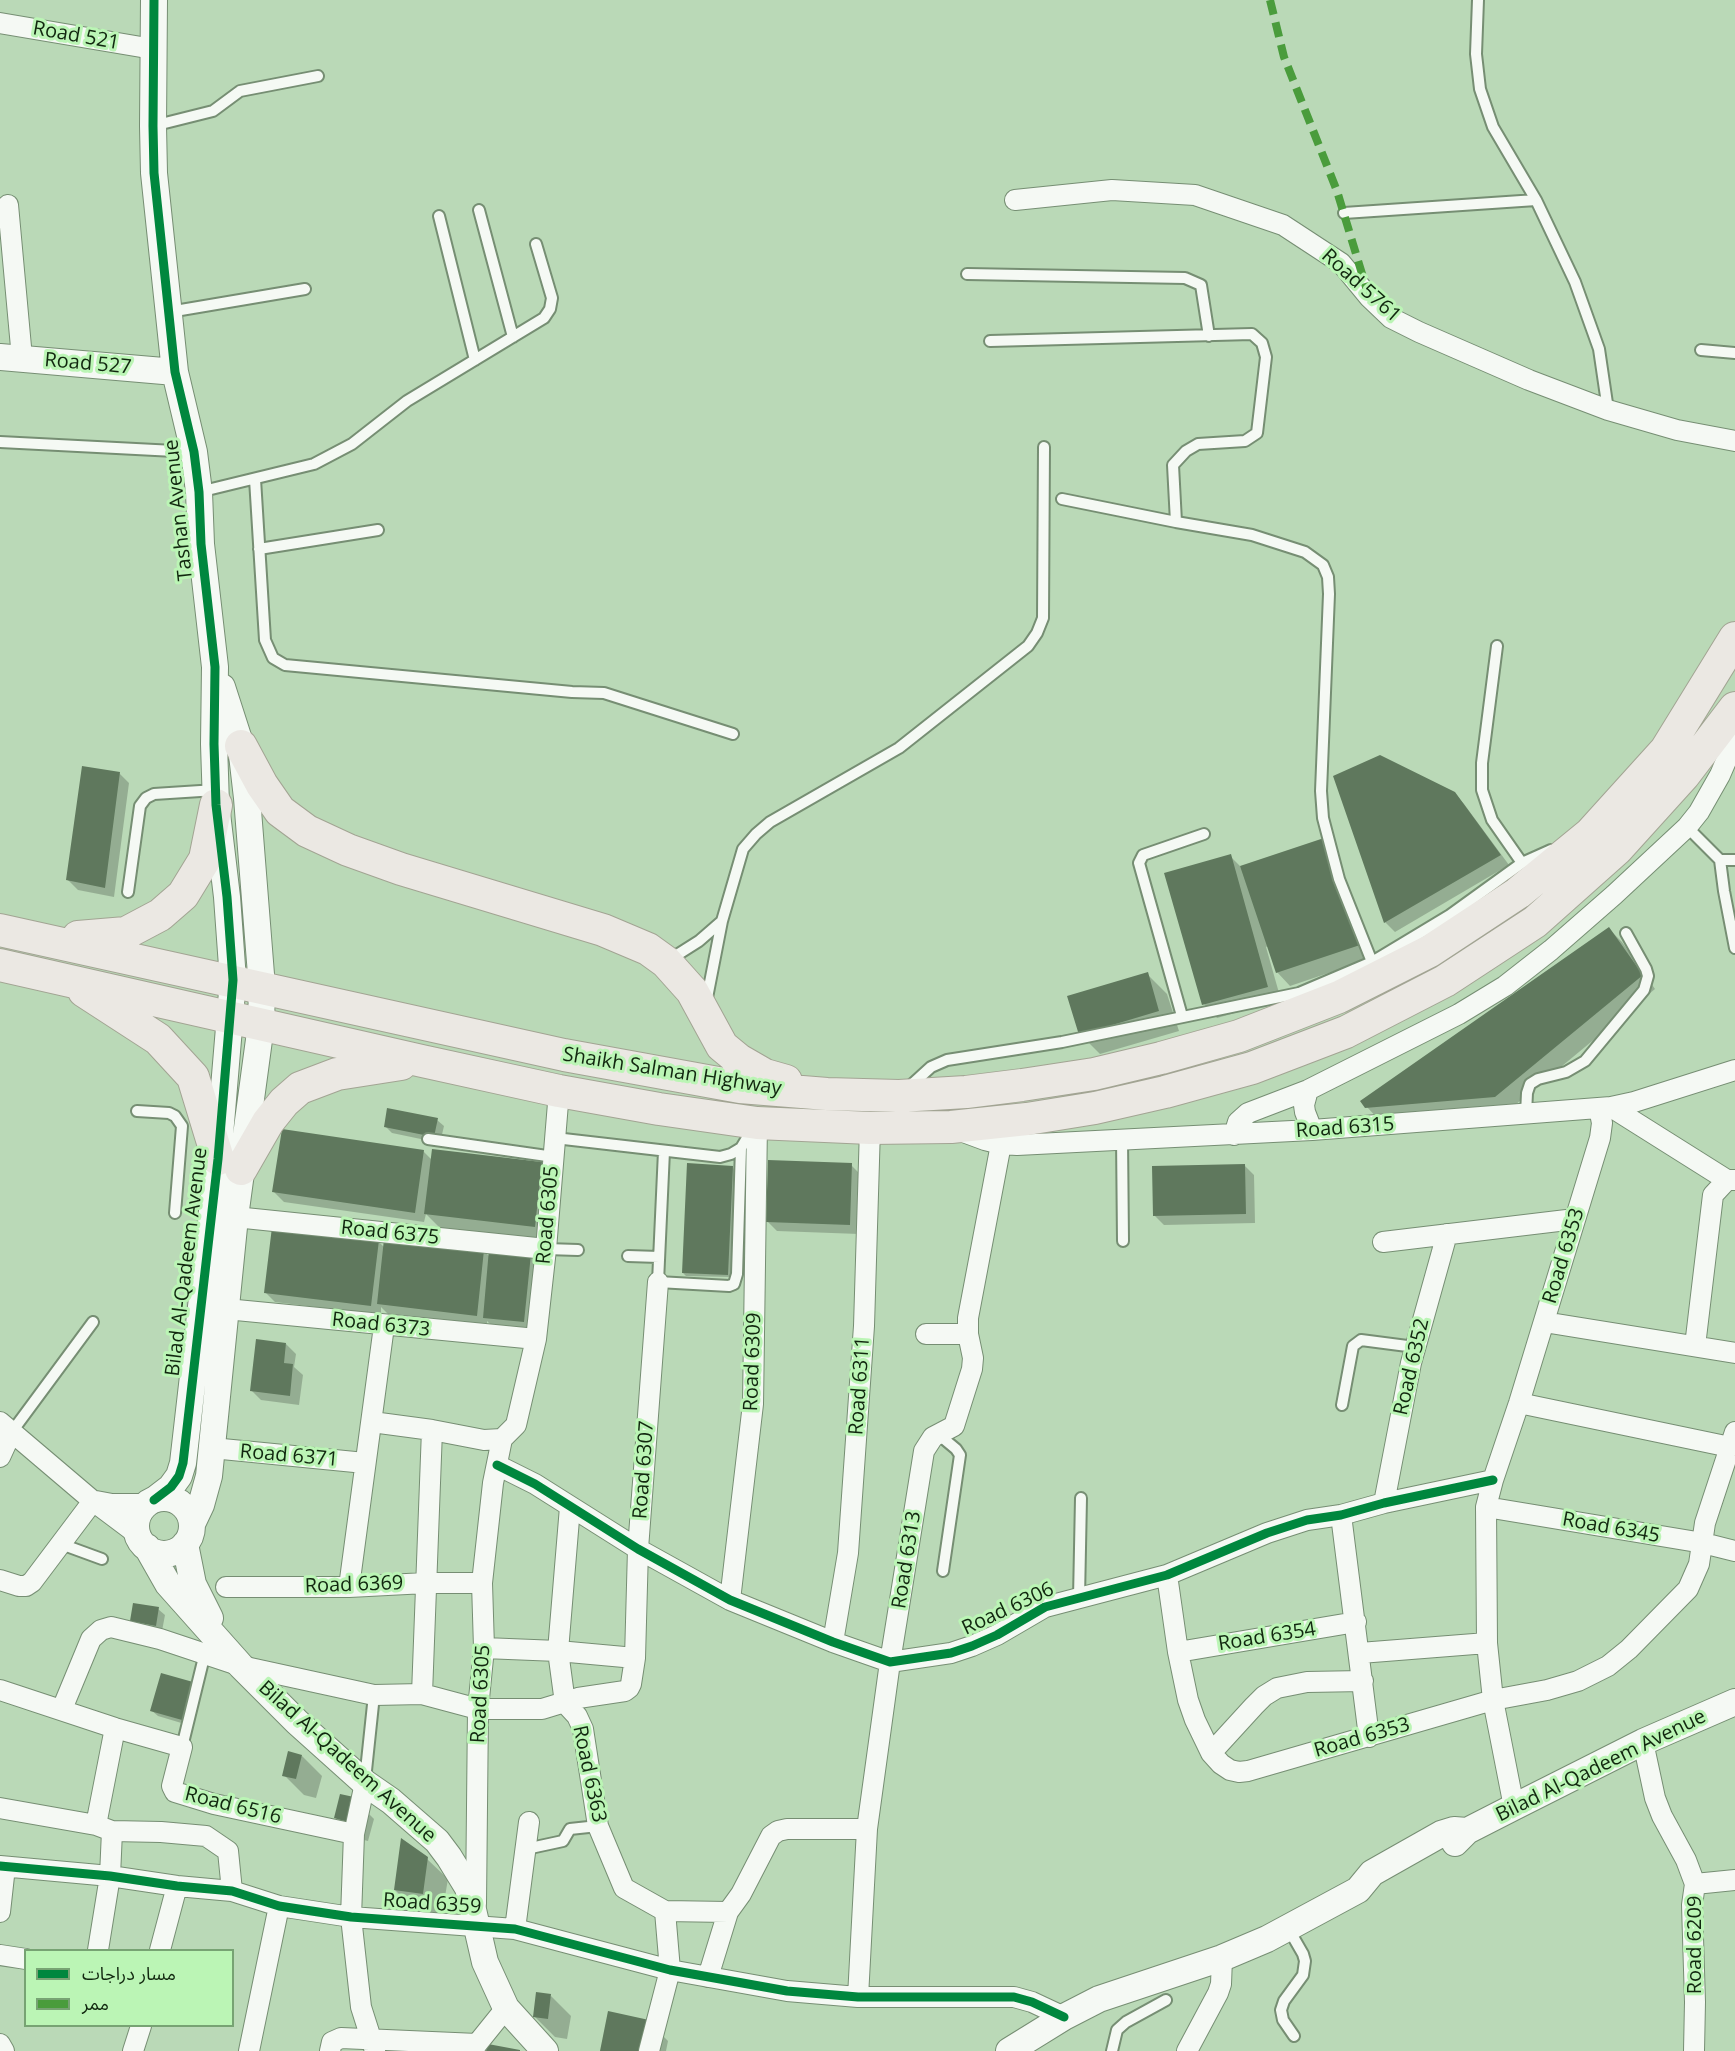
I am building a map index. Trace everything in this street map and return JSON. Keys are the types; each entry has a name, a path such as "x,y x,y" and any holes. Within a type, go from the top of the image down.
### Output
{"main road":[{"name":"Shaikh Salman Highway","path":"0,930 564,1055 740,1087 827,1094 899,1096 966,1092 1094,1074 1161,1058 1250,1031 1339,997 1430,951 1518,893 1590,834 1666,750 1735,638"},
{"name":"Shaikh Salman Highway","path":"0,965 422,1062 659,1109 749,1135 870,1128 951,1127 1027,1119 1095,1108 1252,1068 1346,1032 1445,981 1535,922 1617,849 1684,775 1735,708"},
{"path":"241,746 262,786 280,811 307,831 401,869 603,930 648,949 666,963 692,991 722,1046 739,1060 765,1075 827,1094"},
{"path":"35,937 126,933 160,915 183,895 205,859 216,797"},
{"path":"65,979 158,1039 193,1077 229,1164 284,1102 300,1088 338,1074 422,1062"}],"street":[{"name":"Tashan Avenue","path":"154,0 154,173 175,372 194,452 199,492 201,544 215,667 216,797 227,897 247,984 261,1024"},
{"name":"Road 521","path":"0,23 153,49"},
{"name":"Road 5761","path":"1015,200 1112,190 1195,195 1283,225 1341,262 1369,297 1391,318 1419,332 1529,380 1608,410 1677,430 1735,441"},
{"path":"8,205 11,357"},
{"name":"Road 527","path":"11,357 175,372"},
{"name":"Tashan Avenue","path":"215,667 241,746 248,798 247,984 231,1017"},
{"path":"1735,708 1735,718"},
{"path":"1234,1135 1238,1122 1248,1113 1308,1090 1459,1014 1505,986 1575,930 1687,827 1699,812 1720,775 1735,740"},
{"name":"Bilad Al-Qadeem Avenue","path":"231,1017 229,1164 235,1217 212,1448 206,1488 188,1534 190,1574 201,1601 241,1666"},
{"name":"Bilad Al-Qadeem Avenue","path":"150,1502 171,1487 179,1476 183,1463 229,1164 261,1024"},
{"name":"Road 6315","path":"951,1127 1001,1144 1312,1130 1605,1108 1634,1102 1735,1070"},
{"path":"1308,1090 1304,1105 1312,1130"},
{"name":"Road 6305","path":"476,1924 478,1709 484,1648 482,1583 502,1439 516,1425 536,1339 559,1091"},
{"path":"1605,1108 1731,1180 1713,1195 1695,1346"},
{"name":"Road 6353","path":"1514,1807 1493,1700 1487,1643 1486,1507 1600,1138 1605,1108"},
{"name":"Road 6311","path":"833,1642 848,1553 864,1326 870,1128"},
{"name":"Road 6309","path":"730,1600 753,1404 749,1135"},
{"name":"Road 6313","path":"858,1997 867,1829 890,1662 924,1451 929,1441 951,1428 956,1422 969,1379 973,1358 968,1334 968,1318 1001,1144"},
{"name":"Road 6375","path":"235,1217 546,1249"},
{"path":"1383,1242 1575,1219"},
{"name":"Road 6352","path":"1384,1503 1415,1347 1447,1234"},
{"name":"Road 6307","path":"565,1703 578,1698 625,1691 631,1684 635,1658 638,1549 658,1282"},
{"name":"Road 6373","path":"226,1309 536,1339"},
{"path":"1544,1322 1735,1353"},
{"name":"Road 6371","path":"350,1587 384,1326"},
{"path":"926,1334 968,1334"},
{"path":"1493,1700 1558,1687 1578,1681 1608,1666 1629,1649 1688,1589 1699,1564 1705,1522 1733,1439 1519,1403"},
{"path":"372,1422 484,1440 502,1439"},
{"path":"5,1427 93,1501 142,1541 153,1551 166,1553 180,1549 188,1534 185,1508 179,1502 171,1499 112,1504 93,1501"},
{"path":"0,1457 5,1427"},
{"path":"422,1694 432,1430"},
{"name":"Road 6371","path":"212,1448 365,1463"},
{"name":"Road 6306","path":"497,1465 534,1484 638,1549 730,1600 833,1642 890,1662 951,1653 972,1646 998,1635 1045,1607 1167,1575 1267,1533 1307,1520 1341,1515 1384,1503 1493,1480"},
{"path":"0,1580 19,1586 26,1586 32,1582 93,1501"},
{"path":"142,1541 137,1518 150,1502"},
{"name":"Road 6363","path":"570,1507 558,1651 565,1703 577,1716 583,1729 598,1826 624,1888 664,1911"},
{"name":"Road 6345","path":"1486,1507 1703,1543 1735,1551"},
{"path":"1341,1515 1369,1737"},
{"name":"Bilad Al-Qadeem Avenue","path":"142,1541 168,1584 241,1666 297,1722 365,1783 391,1801 437,1841 450,1857 468,1888 485,1962 506,2008 545,2051"},
{"path":"1167,1575 1178,1652 1195,1720 1211,1753 1259,1701 1277,1688 1307,1682 1363,1681"},
{"name":"Road 6369","path":"226,1587 350,1587 482,1583"},
{"name":"Road 6354","path":"1178,1652 1356,1622"},
{"path":"62,1709 91,1639 100,1630 111,1627 160,1639 241,1666 374,1695 422,1694 478,1709 542,1709 565,1703"},
{"path":"1360,1653 1487,1643"},
{"path":"484,1648 558,1651 635,1658"},
{"path":"0,1690 115,1728 182,1747"},
{"name":"Road 6353","path":"1211,1753 1230,1770 1248,1771 1493,1700"},
{"name":"Bilad Al-Qadeem Avenue","path":"1009,2051 1064,2017 1117,1992 1255,1945 1358,1890 1372,1873 1441,1834 1454,1830 1467,1831 1643,1742 1735,1702"},
{"path":"98,1949 110,1876 104,1828 115,1728"},
{"name":"Road 6209","path":"1643,1742 1655,1798 1686,1860 1695,1884 1692,1905 1694,2051"},
{"name":"Road 6516","path":"182,1747 172,1790 214,1804 354,1834"},
{"path":"365,1783 354,1834 351,1917 361,2007 374,2045"},
{"path":"206,1836 214,1804"},
{"path":"0,1808 104,1828 206,1836 228,1851 232,1891"},
{"path":"515,1929 529,1822"},
{"path":"708,1977 728,1912 741,1894 771,1836 778,1831 867,1829"},
{"path":"0,1912 2,1866"},
{"name":"Road 6359","path":"2,1866 232,1891 279,1906 351,1917 476,1924 515,1929 670,1970 787,1991 858,1997 1014,1997 1032,2002 1064,2017"},
{"path":"1695,1884 1735,1880"},
{"path":"160,1949 177,1886"},
{"path":"249,2051 279,1906"},
{"path":"649,2051 670,1970 664,1911 728,1912"},
{"path":"0,1955 24,1959"},
{"path":"1187,2051 1218,1993 1221,1984 1222,1958"},
{"path":"330,2051 332,2042 336,2040 374,2045 475,2047 506,2008"},
{"path":"133,2051 139,2027"},
{"path":"0,2044 4,2051"}],"lane":[{"path":"1478,0 1476,54 1480,89 1493,127 1536,200 1575,282 1599,349 1608,410"},
{"path":"153,126 213,111 222,107 240,91 318,76"},
{"path":"1344,213 1536,200"},
{"path":"480,210 513,337"},
{"path":"439,216 475,360"},
{"path":"199,492 315,464 352,444 407,401 544,318 550,309 552,298 536,244"},
{"path":"967,274 1185,278 1201,285 1209,336"},
{"path":"169,312 305,289"},
{"path":"990,341 1252,334 1262,343 1266,357 1257,433 1245,441 1198,444 1179,458 1173,465 1176,522"},
{"path":"1701,350 1735,353"},
{"path":"0,442 194,452"},
{"path":"704,1015 722,921 743,849 756,834 770,822 899,748 1028,645 1037,633 1043,618 1044,447"},
{"path":"255,479 265,640 273,658 285,665 572,692 604,693 733,734"},
{"path":"1062,499 1252,535 1305,552 1323,565 1328,577 1321,791 1323,818 1340,879 1372,962"},
{"path":"259,549 378,530"},
{"path":"1497,646 1482,763 1482,790 1492,820 1522,863"},
{"path":"128,892 140,806 146,798 154,794 216,797"},
{"path":"1687,827 1720,860 1735,948"},
{"path":"1182,1016 1139,863 1143,855 1204,834"},
{"path":"899,1096 931,1067 947,1060 1062,1042 1299,993 1372,962 1450,915 1522,863 1590,834"},
{"path":"1720,860 1735,860"},
{"path":"666,963 699,941 722,921"},
{"path":"1526,1114 1530,1084 1538,1079 1566,1072 1585,1061 1644,990 1648,976 1646,969 1626,933"},
{"path":"137,1111 169,1113 179,1120 182,1126 175,1213"},
{"path":"664,1151 658,1282 729,1286 736,1280 749,1135"},
{"path":"428,1139 664,1151 720,1157 731,1154 749,1135"},
{"path":"1122,1138 1123,1241"},
{"path":"546,1249 579,1250"},
{"path":"628,1256 659,1257"},
{"path":"5,1427 93,1322"},
{"path":"1342,1405 1353,1346 1361,1340 1415,1347"},
{"path":"938,1434 960,1455 944,1571"},
{"path":"1079,1598 1081,1497"},
{"path":"61,1544 102,1559"},
{"path":"182,1747 205,1653"},
{"path":"365,1783 374,1695"},
{"path":"526,1849 563,1841 570,1829 598,1826"},
{"path":"1287,1928 1305,1961 1303,1975 1284,2001 1281,2010 1283,2020 1294,2036"},
{"path":"1112,2051 1117,2030 1126,2022 1166,2000"}],"building":[{"path":"1380,755 1455,792 1501,855 1384,923 1333,776"},
{"path":"82,766 120,772 105,888 66,880"},
{"path":"1324,838 1360,945 1276,973 1240,866"},
{"path":"1231,854 1268,987 1202,1005 1164,873"},
{"path":"1609,927 1643,975 1495,1097 1365,1108 1360,1101"},
{"path":"1148,972 1159,1011 1079,1035 1067,996"},
{"path":"387,1108 438,1118 434,1137 384,1127"},
{"path":"282,1129 424,1150 415,1213 272,1192"},
{"path":"432,1149 542,1162 535,1227 424,1214"},
{"path":"768,1160 852,1163 850,1225 766,1222"},
{"path":"687,1163 733,1166 728,1275 682,1273"},
{"path":"1245,1164 1246,1214 1153,1216 1152,1166"},
{"path":"272,1227 379,1240 371,1306 264,1293"},
{"path":"384,1239 484,1250 477,1316 377,1304"},
{"path":"489,1249 531,1254 524,1322 483,1318"},
{"path":"256,1339 286,1343 284,1363 293,1364 290,1396 250,1391"},
{"path":"133,1603 159,1607 156,1626 130,1621"},
{"path":"161,1673 193,1682 182,1720 150,1711"},
{"path":"288,1751 302,1755 296,1779 282,1776"},
{"path":"340,1794 354,1797 348,1822 334,1818"},
{"path":"401,1838 428,1857 423,1894 394,1890"},
{"path":"536,1992 551,1994 548,2019 533,2017"},
{"path":"608,2011 649,2020 642,2051 600,2051"},
{"path":"488,2044 520,2050 520,2051 486,2051"}],"marked path":[{"path":"1270,0 1284,57 1337,191 1369,297"}],"cycle path":[{"path":"154,0 154,173 175,372 194,452 199,492 201,544 215,667 216,805 227,897 233,980 218,1159 183,1463 179,1476 171,1487 154,1500"},
{"path":"497,1465 535,1484 638,1549 730,1600 833,1642 890,1662 951,1653 972,1646 997,1635 1045,1607 1167,1575 1267,1533 1307,1520 1341,1515 1384,1503 1493,1480"},
{"path":"0,1866 110,1876 232,1891 279,1906 351,1917 515,1929 670,1970 787,1991 858,1997 1014,1997 1032,2002 1064,2017"}]}
